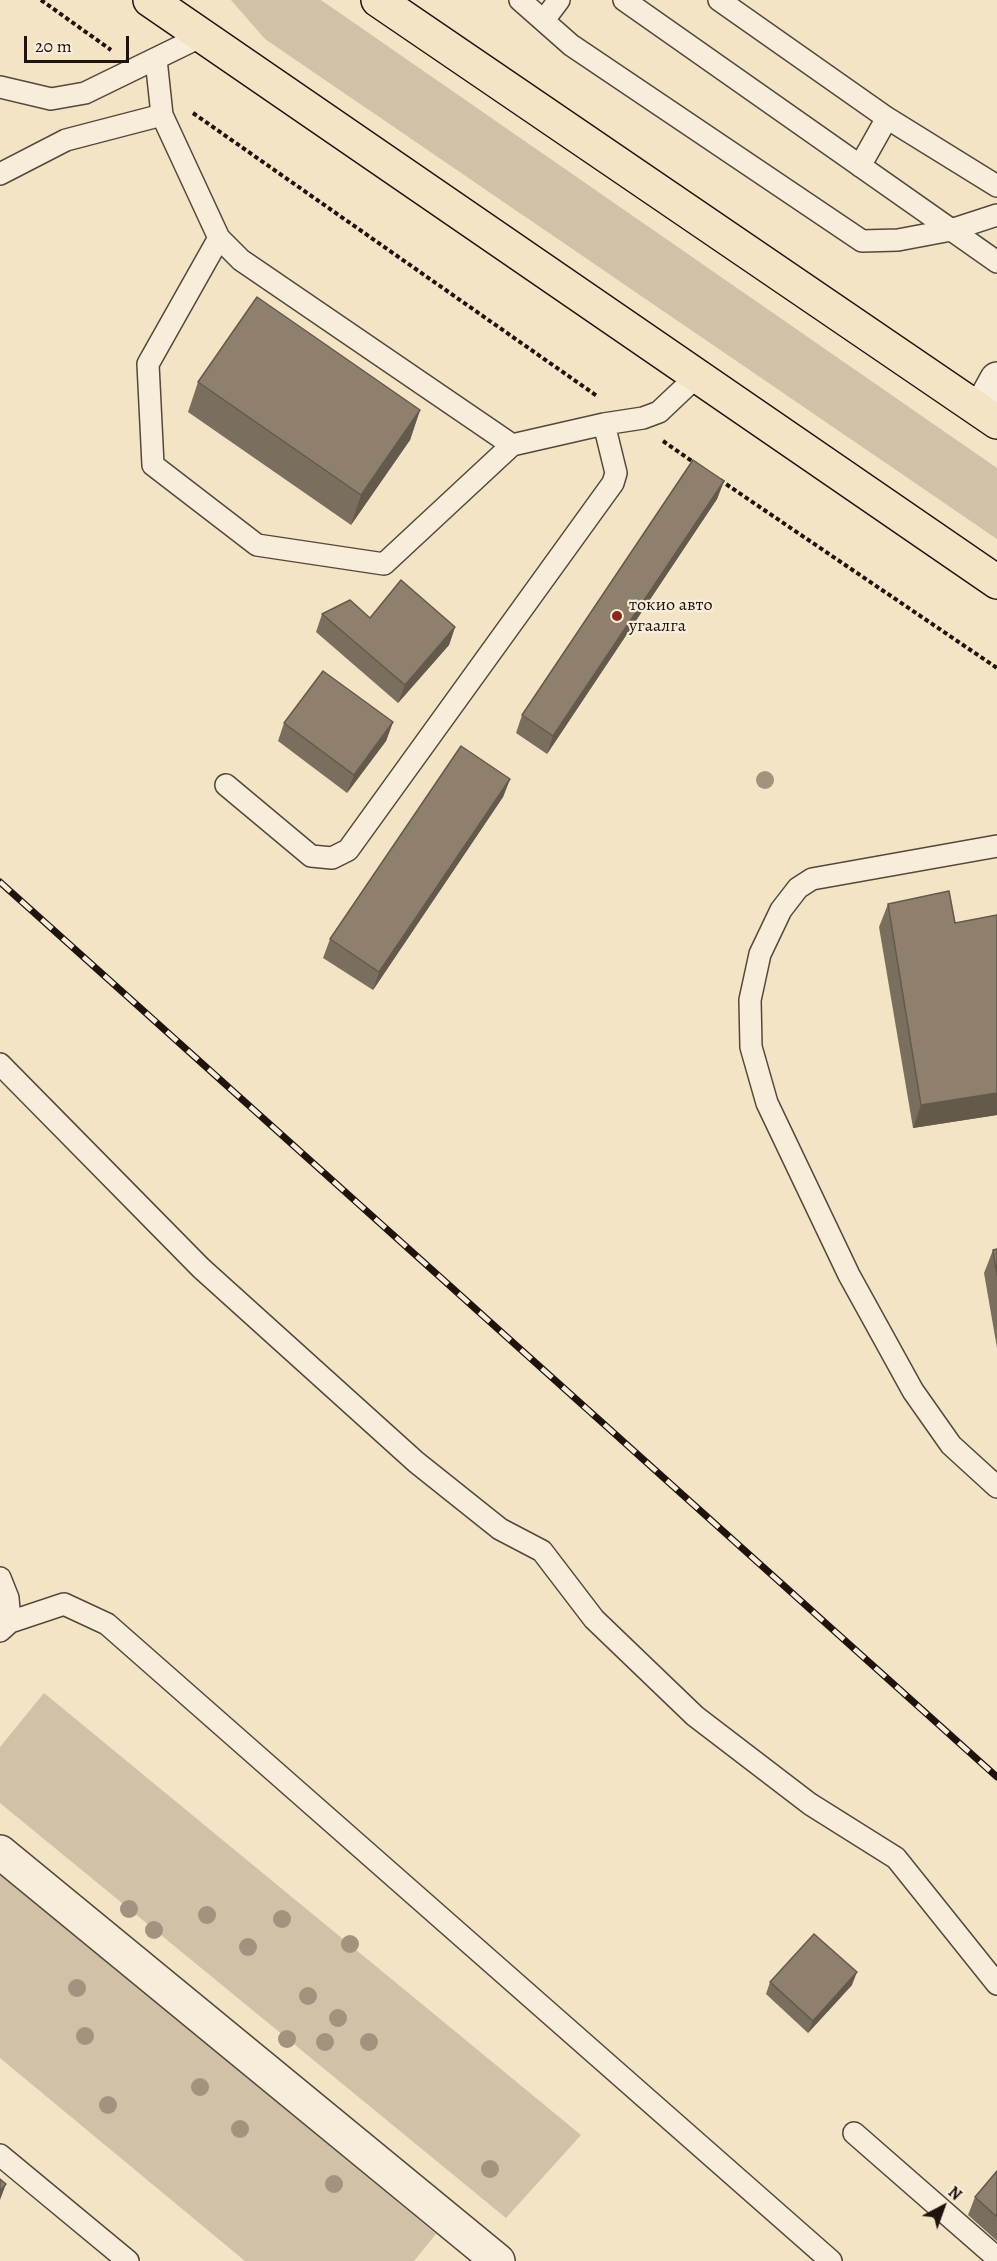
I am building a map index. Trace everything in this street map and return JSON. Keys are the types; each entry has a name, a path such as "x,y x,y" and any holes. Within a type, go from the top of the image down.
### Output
{"highway":[{"path":"150,0 997,582"},
{"path":"378,0 988,416"}],"street":[{"path":"988,416 997,378"},
{"path":"0,1852 498,2261"}],"lane":[{"path":"520,0 571,45 862,241 898,240 951,230 997,215"},
{"path":"544,20 559,0"},
{"path":"624,0 997,262"},
{"path":"719,0 887,118 997,186"},
{"path":"0,87 51,99 85,93 202,36"},
{"path":"156,59 162,115 219,238 241,260 512,445"},
{"path":"0,174 66,140 162,115"},
{"path":"860,166 887,118"},
{"path":"219,238 148,364 153,465 257,545 384,564 512,445 632,420 659,412 696,377"},
{"path":"226,786 311,856 332,858 348,850 613,483 616,473 604,424"},
{"path":"997,846 812,879 798,888 781,910 760,954 750,1000 751,1047 767,1103 849,1275 913,1391 951,1445 997,1487"},
{"path":"0,1064 201,1268 416,1462 500,1529 542,1551 594,1619 695,1716 810,1804 896,1857 997,1984"},
{"path":"0,1578 8,1598 5,1626 64,1604 107,1624 831,2261"},
{"path":"854,2133 997,2258"},
{"path":"0,2155 128,2261"}],"path":[{"path":"41,0 135,69"},
{"path":"159,87 701,467"},
{"path":"711,473 997,668"}],"shaded area":[{"path":"231,0 321,0 997,468 997,539 265,39"},
{"path":"44,1693 581,2135 506,2218 0,1803 0,1747"},
{"path":"0,1873 436,2234 414,2261 245,2261 0,2058"}],"building":[{"path":"257,297 420,410 361,495 198,382"},
{"name":"токио авто угаалга","path":"693,460 724,481 553,736 522,715"},
{"path":"401,580 455,627 405,685 322,614 350,600 370,618"},
{"path":"323,671 393,722 354,775 284,723"},
{"path":"461,746 510,779 379,972 330,939"},
{"path":"949,891 955,923 997,915 997,1093 921,1105 888,904"},
{"path":"997,1249 997,1276 993,1250"},
{"path":"814,1934 857,1972 813,2021 770,1982"},
{"path":"997,2171 997,2217 975,2197"},
{"path":"0,2179 6,2184 0,2191"}],"railway":[{"path":"0,882 997,1777"}],"place":[{"name":"токио авто угаалга","path":"617,616"}]}
